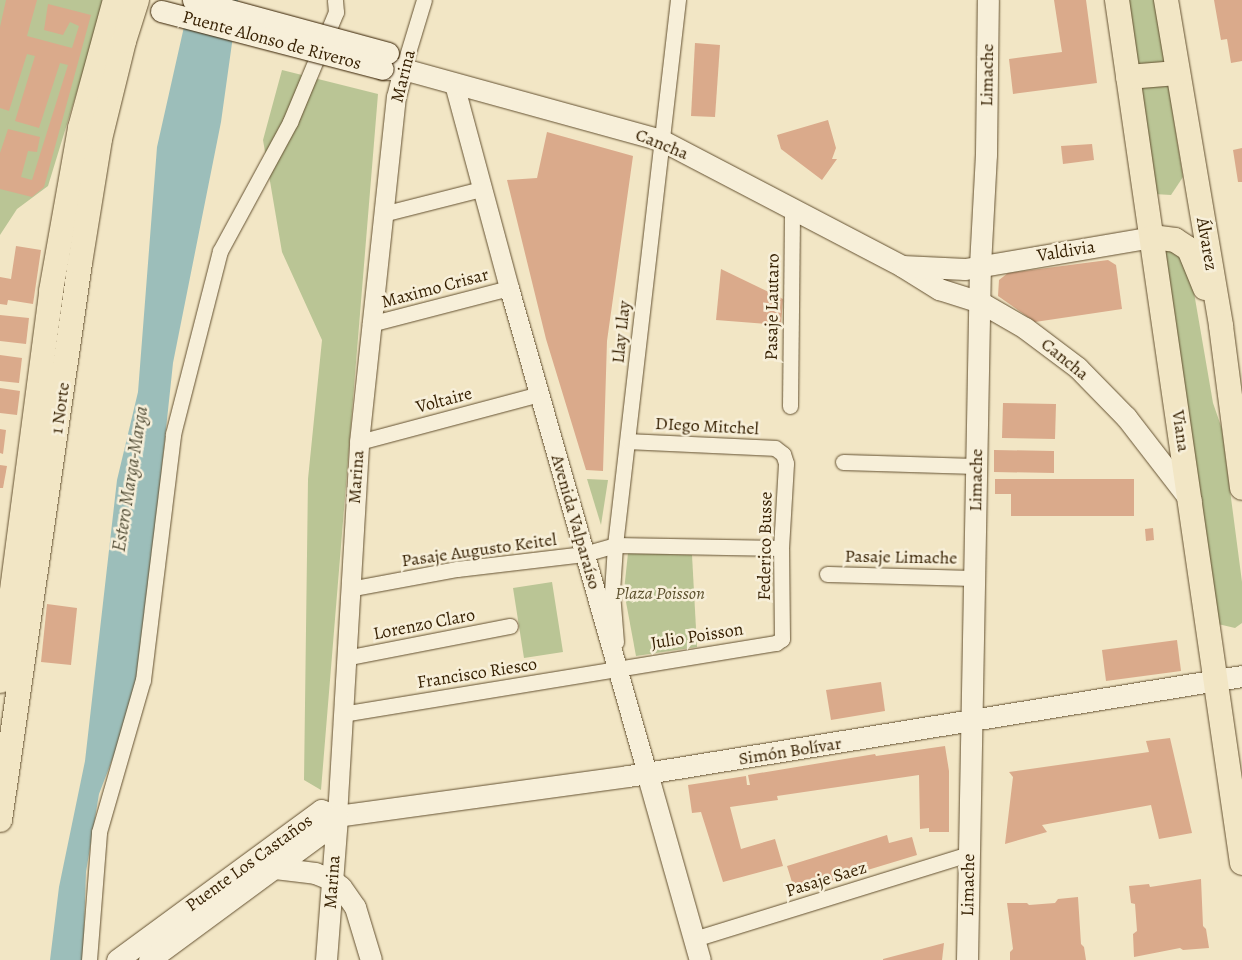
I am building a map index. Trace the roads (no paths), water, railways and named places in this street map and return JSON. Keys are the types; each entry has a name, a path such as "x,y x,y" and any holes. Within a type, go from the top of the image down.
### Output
{"main road":[{"name":"Puente Alonso de Riveros","path":"193,0 392,64"},
{"name":"Limache","path":"967,960 980,265 986,154 988,0"},
{"name":"Viana","path":"1117,0 1242,863"},
{"name":"Álvarez","path":"1166,0 1221,326 1242,488"},
{"name":"Puente Alonso de Riveros","path":"131,1 161,11 392,64"},
{"name":"1 Norte","path":"0,681 51,291 80,128 131,1"},
{"name":"1 Norte","path":"0,820 80,263 100,139 124,41 131,1"},
{"name":"Cancha","path":"392,64 454,84 661,140 902,266 938,290 980,302 1039,338 1078,368 1103,391 1126,417 1191,501"},
{"path":"1128,77 1177,74"},
{"name":"Valdivia","path":"980,265 1152,236"},
{"path":"1152,236 1175,240 1189,249 1221,326"},
{"name":"Cancha","path":"902,266 965,270 980,265"},
{"name":"Simón Bolívar","path":"329,813 648,773 1242,676"},
{"name":"Avenida Valparaíso","path":"648,773 700,960"},
{"name":"Puente Los Castaños","path":"149,960 320,834 329,813"},
{"name":"Puente Los Castaños","path":"117,960 329,813"},
{"name":"Marina","path":"326,960 324,876 329,813"},
{"path":"275,868 324,876 344,891 355,907 371,960"}],"street":[{"path":"89,960 99,832 143,680 173,434 217,260 220,250 290,122 336,12 336,0"},
{"name":"Marina","path":"329,813 342,714 359,442 370,324 397,91 392,64 424,0"},
{"name":"Llay Llay","path":"618,668 612,592 615,545 678,0"},
{"name":"Avenida Valparaíso","path":"454,84 508,288 648,773"},
{"path":"383,214 481,189"},
{"name":"Pasaje Lautaro","path":"790,406 792,208"},
{"name":"Maximo Crisar","path":"370,324 508,288"},
{"name":"Voltaire","path":"359,442 540,394"},
{"name":"DIego Mitchel","path":"628,441 775,448 783,454"},
{"name":"Federico Busse","path":"782,639 781,548 786,463 783,454"},
{"path":"843,462 976,466"},
{"name":"Pasaje Augusto Keitel","path":"349,589 457,570 584,554 615,545 781,548"},
{"name":"Pasaje Limache","path":"827,574 974,578"},
{"name":"Lorenzo Claro","path":"345,658 510,626"},
{"name":"Julio Poisson","path":"618,668 776,643 782,639"},
{"name":"Francisco Riesco","path":"342,714 618,668"},
{"name":"Pasaje Saez","path":"694,939 969,854"}],"water":[{"name":"Estero Marga-Marga","path":"190,0 238,0 221,122 173,363 138,693 99,794 86,872 83,960 50,960 59,887 85,761 117,480 138,392 157,147"}],"park label":[{"name":"Plaza Poisson","path":"660,593"}]}
